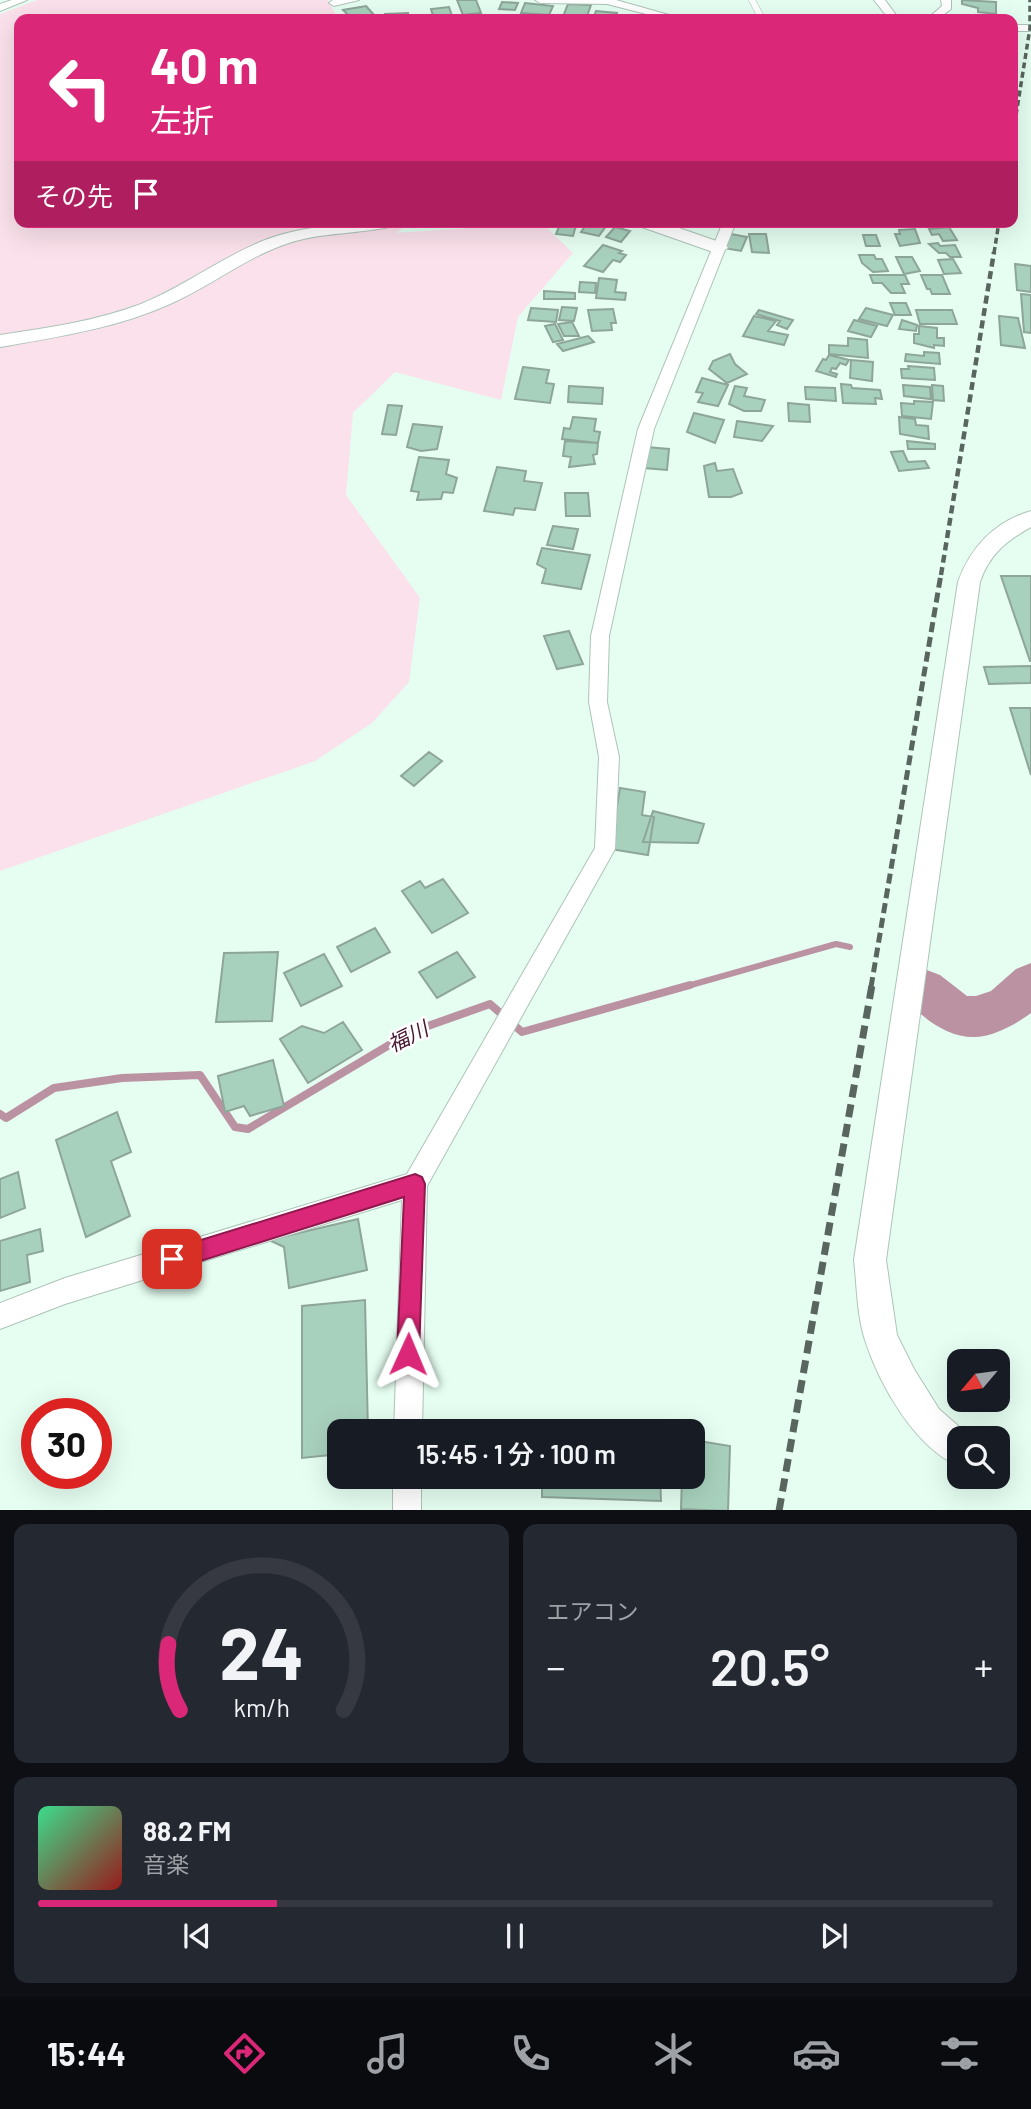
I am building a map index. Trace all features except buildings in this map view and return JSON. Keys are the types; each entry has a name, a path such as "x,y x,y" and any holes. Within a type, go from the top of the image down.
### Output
{"street":[{"path":"0,8 22,0"},
{"path":"334,3 354,0"},
{"path":"540,0 607,1 658,14"},
{"path":"879,0 890,14"},
{"path":"938,14 947,7 946,0"},
{"path":"0,341 92,326 130,314 165,300 260,248 288,237 348,228"},
{"path":"662,228 719,248"},
{"path":"408,1419 408,1328 415,1184 605,849 609,757 598,702 600,636 646,429 727,228"},
{"path":"947,1438 927,1421 881,1338 870,1260 971,570 996,537 1031,518"},
{"path":"0,1316 65,1291 415,1184"},
{"path":"407,1489 407,1510"}],"shaded area":[{"path":"37,0 328,0 335,14 14,14 14,228 403,228 396,233 469,228 547,228 573,253 518,317 501,400 395,372 353,413 346,495 420,598 409,682 372,723 315,761 0,871 0,14"}],"waterway":[{"name":"福川","path":"684,987 836,944 850,947"},
{"name":"福川","path":"924,989 955,1012 976,1017 987,1015 1007,1005 1031,983"},
{"name":"福川","path":"0,1114 6,1118 54,1088 122,1078 200,1075 235,1127 248,1129 411,1032 490,1004 522,1032 690,985"}],"railway":[{"path":"1018,103 1030,28 1030,0"},
{"path":"994,253 998,228"},
{"path":"941,575 994,252"},
{"path":"871,987 941,574"},
{"path":"779,1510 872,985"}],"route":[{"path":"172,1259 415,1184 408,1354"}]}
